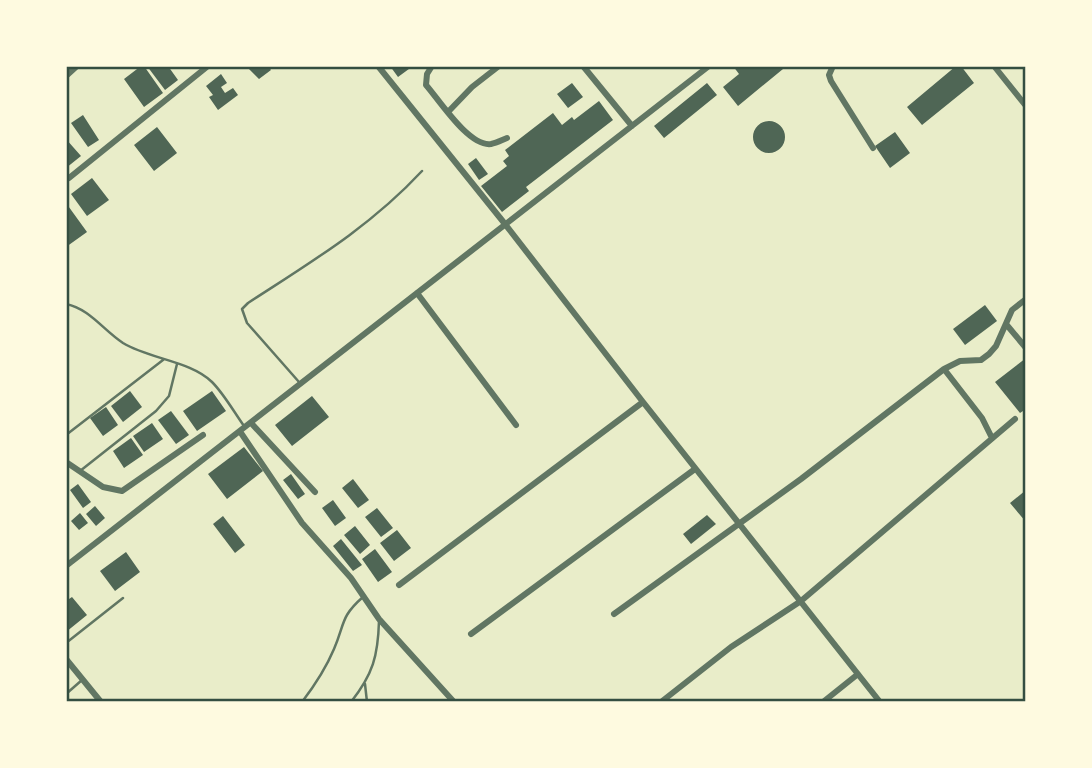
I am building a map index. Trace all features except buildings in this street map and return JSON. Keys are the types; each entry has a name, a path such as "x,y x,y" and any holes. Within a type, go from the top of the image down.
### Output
{"street":[{"path":"66,76 77,66"},
{"path":"69,178 208,66"},
{"path":"378,66 880,702"},
{"path":"432,66 426,85 473,139 492,144 507,138"},
{"path":"448,112 472,87 499,66"},
{"path":"583,66 632,126"},
{"path":"66,566 709,66"},
{"path":"833,66 829,75 831,81 873,148"},
{"path":"994,66 1026,106"},
{"path":"1019,97 1026,92"},
{"path":"417,293 516,425"},
{"path":"614,614 801,480 944,369 961,361 981,360 989,354 1012,310 1026,299"},
{"path":"1006,324 1026,348"},
{"path":"944,369 982,418 992,438"},
{"path":"399,585 643,402"},
{"path":"660,702 731,647 802,601 1015,419"},
{"path":"252,424 314,492"},
{"path":"243,431 302,523 351,578 379,619 454,702"},
{"path":"66,462 103,487 122,491 202,435"},
{"path":"471,634 695,469"},
{"path":"66,659 101,702"},
{"path":"823,702 858,674"}],"lane":[{"path":"301,384 247,323 242,309 340,244 400,195 422,171"},
{"path":"66,304 83,309 123,342 140,352 177,364 212,382 243,431"},
{"path":"66,435 163,360"},
{"path":"80,471 156,411 169,396 177,364"},
{"path":"302,702 316,684 335,648 344,617 364,597"},
{"path":"66,643 123,598"},
{"path":"351,702 365,684 379,650 379,619"},
{"path":"66,694 83,679"},
{"path":"365,684 367,702"}]}
